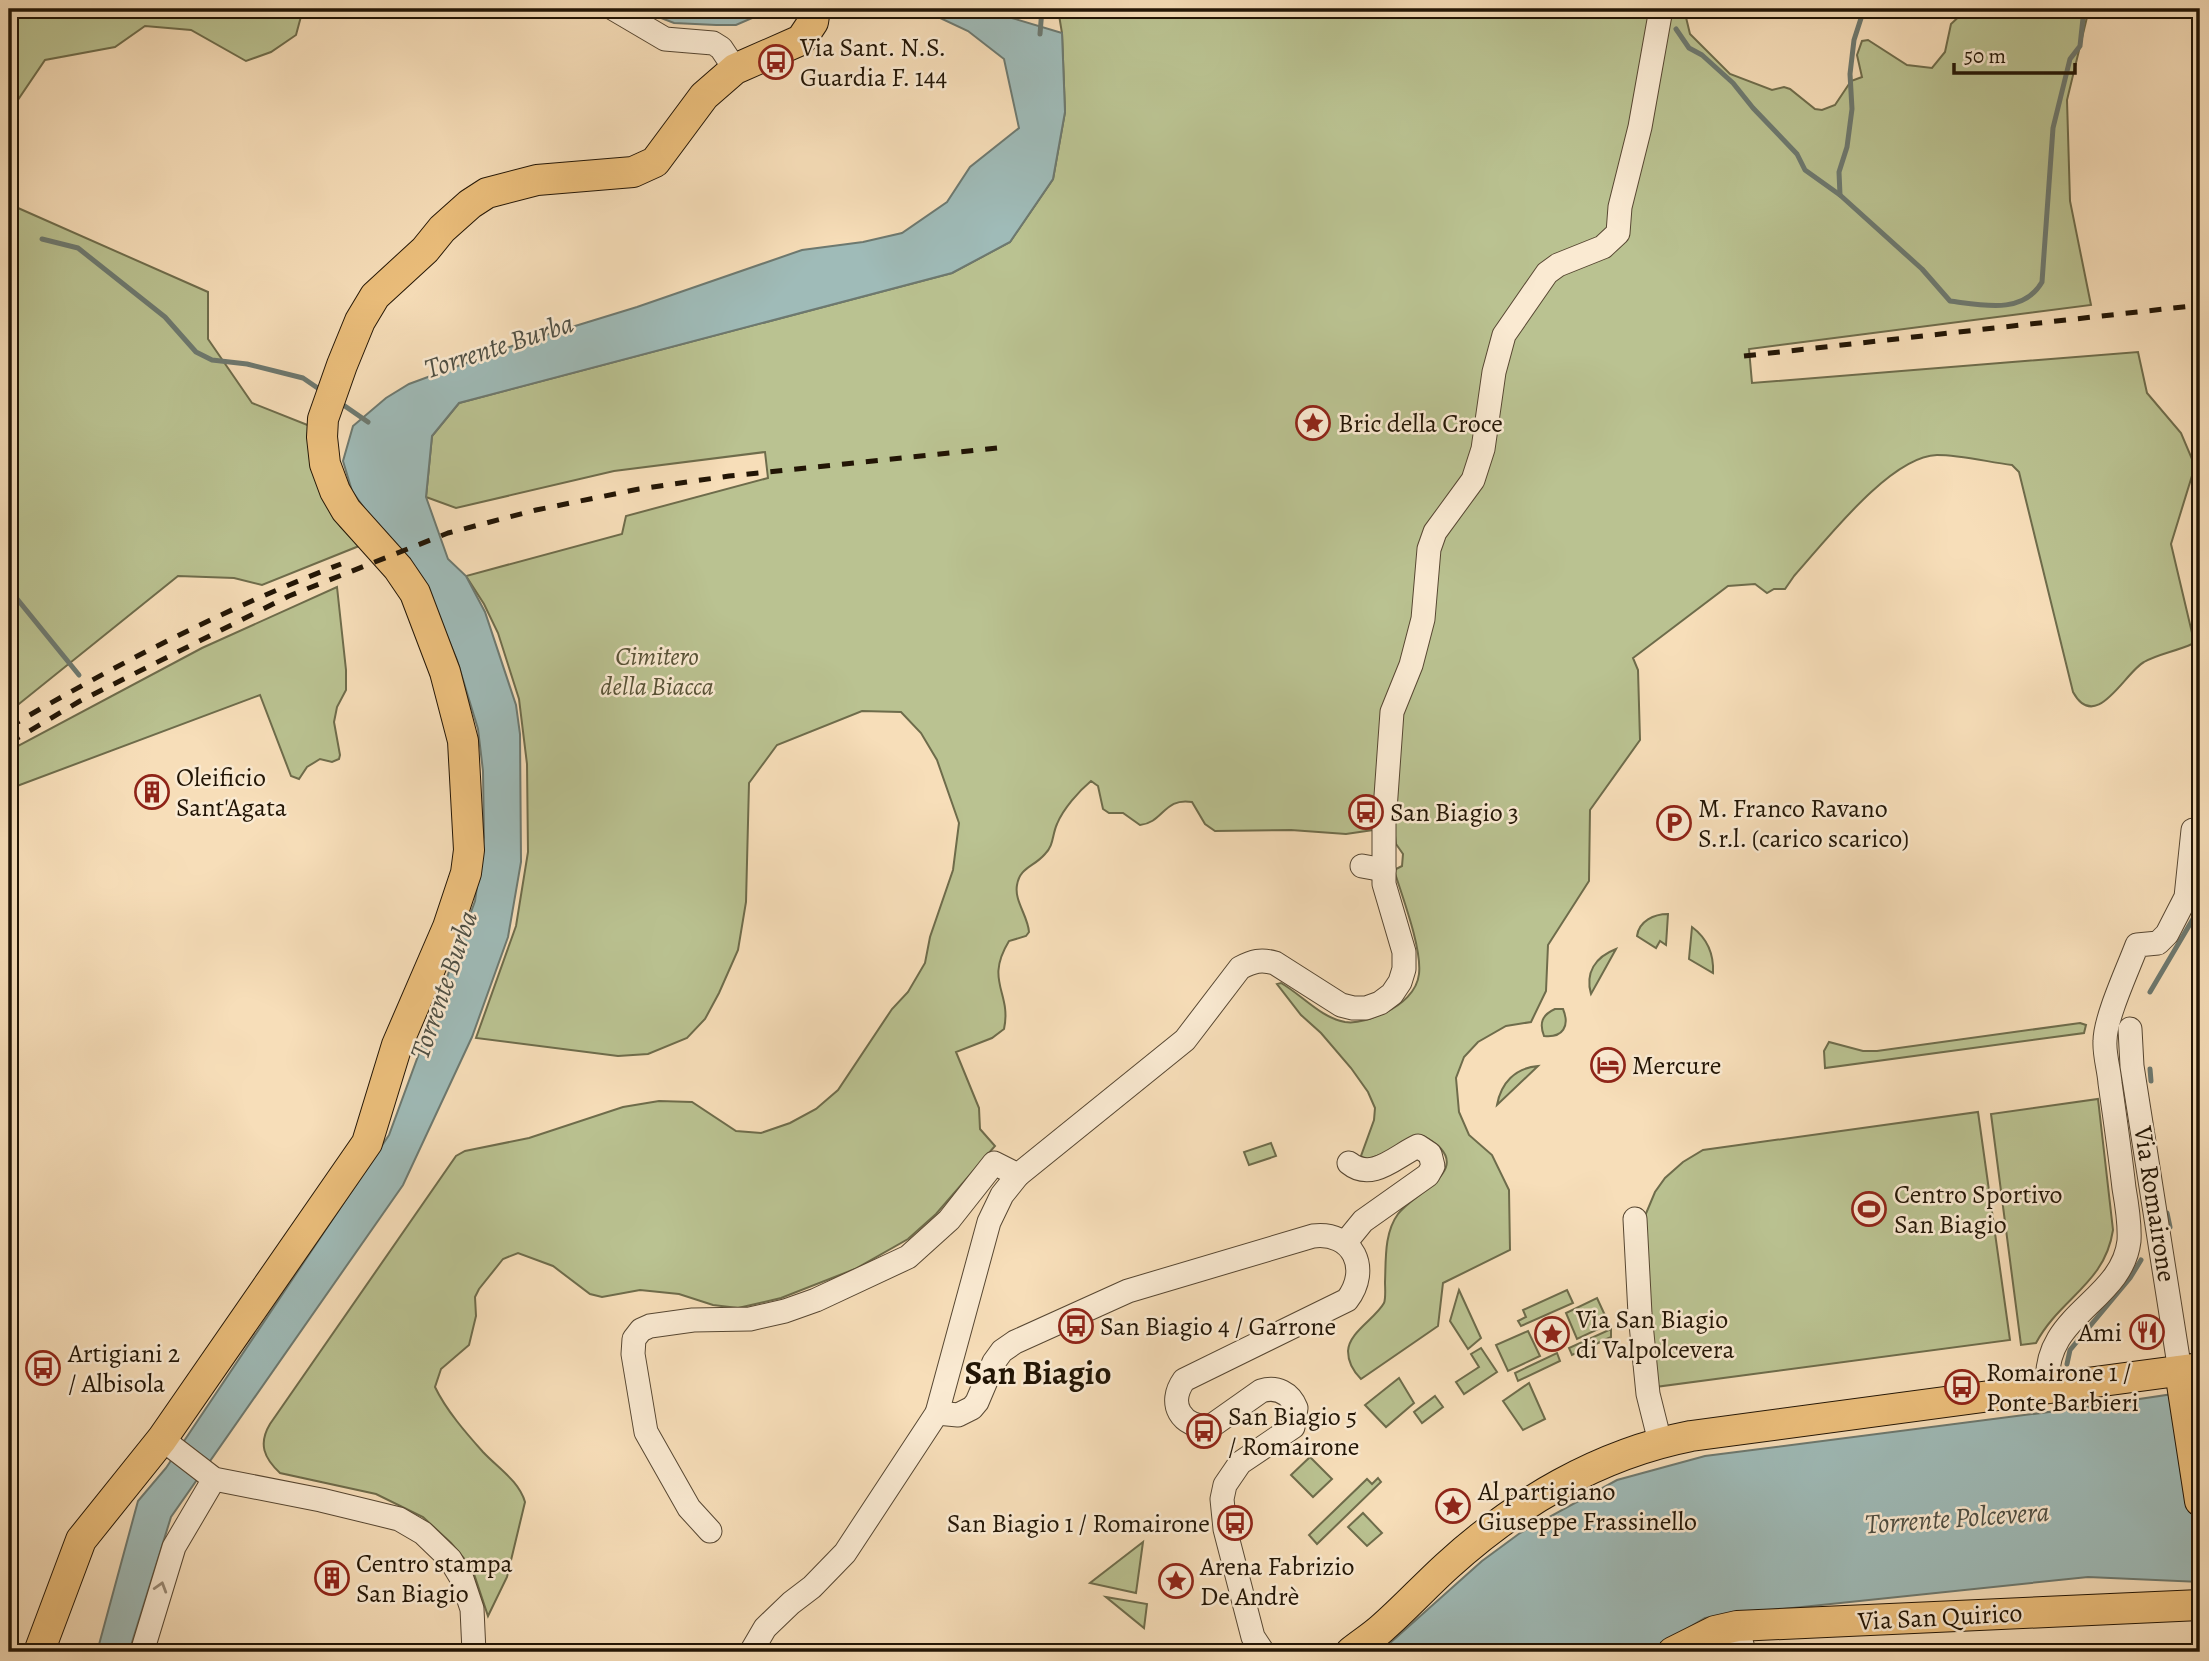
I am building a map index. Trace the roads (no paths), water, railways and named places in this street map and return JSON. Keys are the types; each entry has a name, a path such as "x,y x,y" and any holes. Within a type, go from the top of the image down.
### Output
{"main road":[{"path":"39,1652 81,1540 167,1443 367,1143 397,1045 449,927 466,873 470,849 463,741 445,672 415,593 398,568 346,509 335,491 325,464 323,419 360,321 375,296 425,250 442,229 487,193 537,180 617,175 643,169 663,152 692,109 734,69 801,40 813,22 815,9"},
{"path":"1351,1652 1380,1630 1449,1564 1551,1488 1606,1461 1660,1442 1691,1436 2048,1388 2188,1377 2200,1501"},
{"name":"Via San Quirico","path":"1681,1650 1715,1631 1741,1639 2200,1605"}],"street":[{"path":"614,9 666,39 713,44 721,48 734,69"},
{"path":"751,1652 765,1628 812,1587 845,1553 936,1413 989,1223 1002,1195 1018,1175 1185,1040 1240,968 1253,961 1275,963 1341,1006 1353,1009 1380,1003 1392,994 1400,982 1404,969 1404,952 1384,884 1373,868 1384,824 1392,712 1411,665 1423,620 1429,549 1435,532 1473,480 1483,449 1494,372 1504,335 1547,273 1569,260 1603,247 1618,233 1619,207 1640,127 1661,9"},
{"name":"Via Romairone","path":"2048,1388 2048,1358 2055,1342 2123,1264 2129,1240 2127,1211 2104,1039 2114,1004 2137,945 2158,943 2167,934 2186,897 2193,830"},
{"name":"Via Romairone","path":"2130,1030 2132,1066 2188,1377"},
{"path":"1345,1243 1363,1221 1428,1175 1433,1166 1430,1154 1418,1146 1379,1168 1362,1170 1349,1163"},
{"path":"710,1531 689,1508 646,1432 633,1354 634,1339 641,1330 650,1326 693,1320 750,1319 816,1300 908,1257 949,1220 994,1163 1018,1175"},
{"path":"1635,1219 1648,1394 1660,1442"},
{"path":"936,1413 958,1415 972,1408 994,1362 1010,1344 1128,1292 1313,1236 1329,1236 1345,1243 1352,1251 1359,1271 1355,1290 1347,1300 1184,1380 1176,1396 1182,1417 1200,1427 1209,1427 1261,1391 1268,1389 1287,1394 1296,1408 1293,1427 1240,1463 1225,1485 1222,1499 1225,1529 1252,1637 1263,1652"},
{"path":"167,1443 210,1476 399,1519 423,1533 442,1549 463,1580 472,1609 474,1652"},
{"path":"142,1652 174,1546 210,1476"}],"water":[{"path":"638,9 773,9 736,25 716,25 674,23"},
{"path":"921,9 993,9 1012,18 1062,33 1065,112 1053,179 1010,242 952,273 459,403 432,436 426,497 448,559 466,576 485,612 516,705 520,734 521,862 508,937 472,1037 403,1185 171,1517 129,1652 97,1652 138,1501 166,1468 389,1135 475,901 484,837 483,771 478,729 457,660 435,608 352,491 343,461 353,426 386,398 409,384 523,342 637,307 802,250 863,242 902,233 947,202 970,167 1019,128 1004,59 968,31"},
{"name":"Torrente Polcevera","path":"2200,1390 2200,1582 2088,1577 1705,1618 1648,1652 1380,1652 1482,1561 1520,1533 1617,1480 1705,1456"}],"waterway":[{"name":"Torrente Burba","path":"1040,34 1042,9"},
{"path":"1864,9 1854,40 1850,74 1852,109 1847,147 1839,172 1840,195 1922,269 1950,301 1988,305 2013,304 2034,292 2042,282 2053,128 2070,59 2080,46 2084,9"},
{"path":"1676,29 1689,48 1702,55 1733,83 1797,154 1805,170 1840,195"},
{"path":"42,239 78,248 165,317 196,352 212,360 247,364 303,378 322,391"},
{"path":"339,402 368,422"},
{"path":"9,589 79,675"},
{"path":"2150,992 2200,907"},
{"path":"2150,1069 2151,1081"},
{"path":"2167,1213 2170,1227"},
{"path":"2067,1364 2070,1350 2130,1278 2141,1260"}],"railway":[{"path":"1744,356 2200,305"},
{"path":"9,743 80,701 289,596 448,533 536,510 639,489 729,476 997,448"},
{"path":"9,727 172,639 256,599 341,564"}],"place":[{"name":"Via Sant. N.S. Guardia F. 144","path":"776,62"},
{"name":"Bric della Croce","path":"1313,423"},
{"name":"Oleificio Sant'Agata","path":"152,792"},
{"name":"San Biagio 3","path":"1366,812"},
{"name":"M. Franco Ravano S.r.l. (carico scarico)","path":"1674,823"},
{"name":"Mercure","path":"1608,1065"},
{"name":"Centro Sportivo San Biagio","path":"1869,1209"},
{"name":"San Biagio 4 / Garrone","path":"1076,1326"},
{"name":"Ami","path":"2147,1332"},
{"name":"Via San Biagio di Valpolcevera","path":"1552,1334"},
{"name":"Artigiani 2 / Albisola","path":"43,1368"},
{"name":"Romairone 1 / Ponte Barbieri","path":"1962,1387"},
{"name":"San Biagio 5 / Romairone","path":"1204,1431"},
{"name":"Al partigiano Giuseppe Frassinello","path":"1453,1506"},
{"name":"San Biagio 1 / Romairone","path":"1235,1523"},
{"name":"Centro stampa San Biagio","path":"332,1578"},
{"name":"Arena Fabrizio De Andrè","path":"1176,1581"}],"district":[{"name":"San Biagio","path":"1038,1372"}],"park label":[{"name":"Cimitero della Biacca","path":"657,671"}]}
